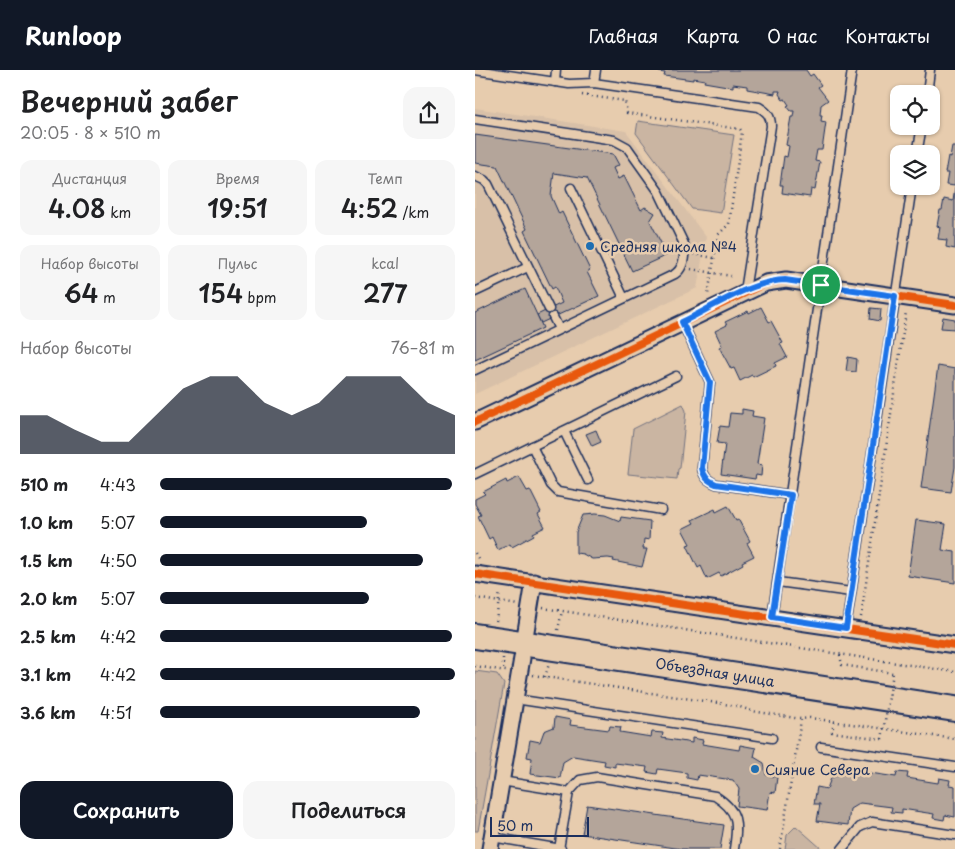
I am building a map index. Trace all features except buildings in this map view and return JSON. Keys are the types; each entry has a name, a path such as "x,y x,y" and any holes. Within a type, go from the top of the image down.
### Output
{"main road":[{"name":"Объездная улица","path":"475,636 512,656 955,724"},
{"name":"Объездная улица","path":"475,651 955,709"}],"street":[{"path":"475,422 745,291 774,281 821,285 955,305"},
{"path":"477,568 502,578 955,645"},
{"path":"491,843 515,699 512,656 530,607 534,582"}],"lane":[{"path":"475,70 580,85 594,82 759,107 769,115 771,126 745,291"},
{"path":"555,82 556,70"},
{"path":"594,82 596,70"},
{"path":"772,617 853,70"},
{"path":"928,85 930,70"},
{"path":"475,119 614,140 621,143 627,148 662,198 684,244 681,268 675,274 475,370"},
{"path":"475,176 488,184 549,309"},
{"path":"571,188 623,298"},
{"path":"846,628 911,195"},
{"path":"475,292 528,267"},
{"path":"553,317 559,329"},
{"path":"682,322 710,382 702,468 704,475 708,480 716,484 791,495"},
{"path":"475,474 675,376"},
{"path":"564,430 588,480"},
{"path":"532,446 551,485 558,492 661,510"},
{"path":"778,582 851,592"},
{"path":"515,699 772,738"},
{"path":"821,747 955,768"},
{"path":"491,843 560,849 569,792 580,780 597,777 715,796 730,807 736,818 737,829 734,849"},
{"path":"501,781 569,792"},
{"path":"842,849 860,827 872,822 955,835"}],"path":[{"path":"578,94 625,101 627,113 741,129 743,136 729,224 718,235 708,295"},
{"path":"684,253 714,258"},
{"path":"681,268 731,276"},
{"path":"861,617 907,308"},
{"path":"475,552 477,568"},
{"path":"502,578 496,621 512,656"},
{"path":"475,598 955,672"},
{"path":"833,722 832,732 882,739 893,674 842,665 840,655"},
{"path":"475,666 512,656 737,706 752,711 955,739"},
{"path":"780,849 801,719"}],"shaded area":[{"name":"Средняя школа №4","path":"475,108 626,131 706,237 697,288 475,394"},
{"path":"638,121 734,135 721,213 692,209 636,133"},
{"path":"683,404 686,411 680,468 678,469 677,479 628,474 633,429"},
{"path":"475,671 497,674 504,684 478,831 475,831"},
{"path":"796,826 822,849 785,849 787,835"}],"cycle path":[{"path":"475,422 766,283 786,280 955,305"},
{"path":"475,574 955,645"}],"place":[{"name":"Средняя школа №4","path":"590,246"},
{"name":"Сияние Севера","path":"755,769"}],"route":[{"path":"785,280 821,285 895,296 846,628 772,617 791,495 716,484 708,480 704,475 702,468 711,391 710,382 682,322 766,282 785,280"}]}
